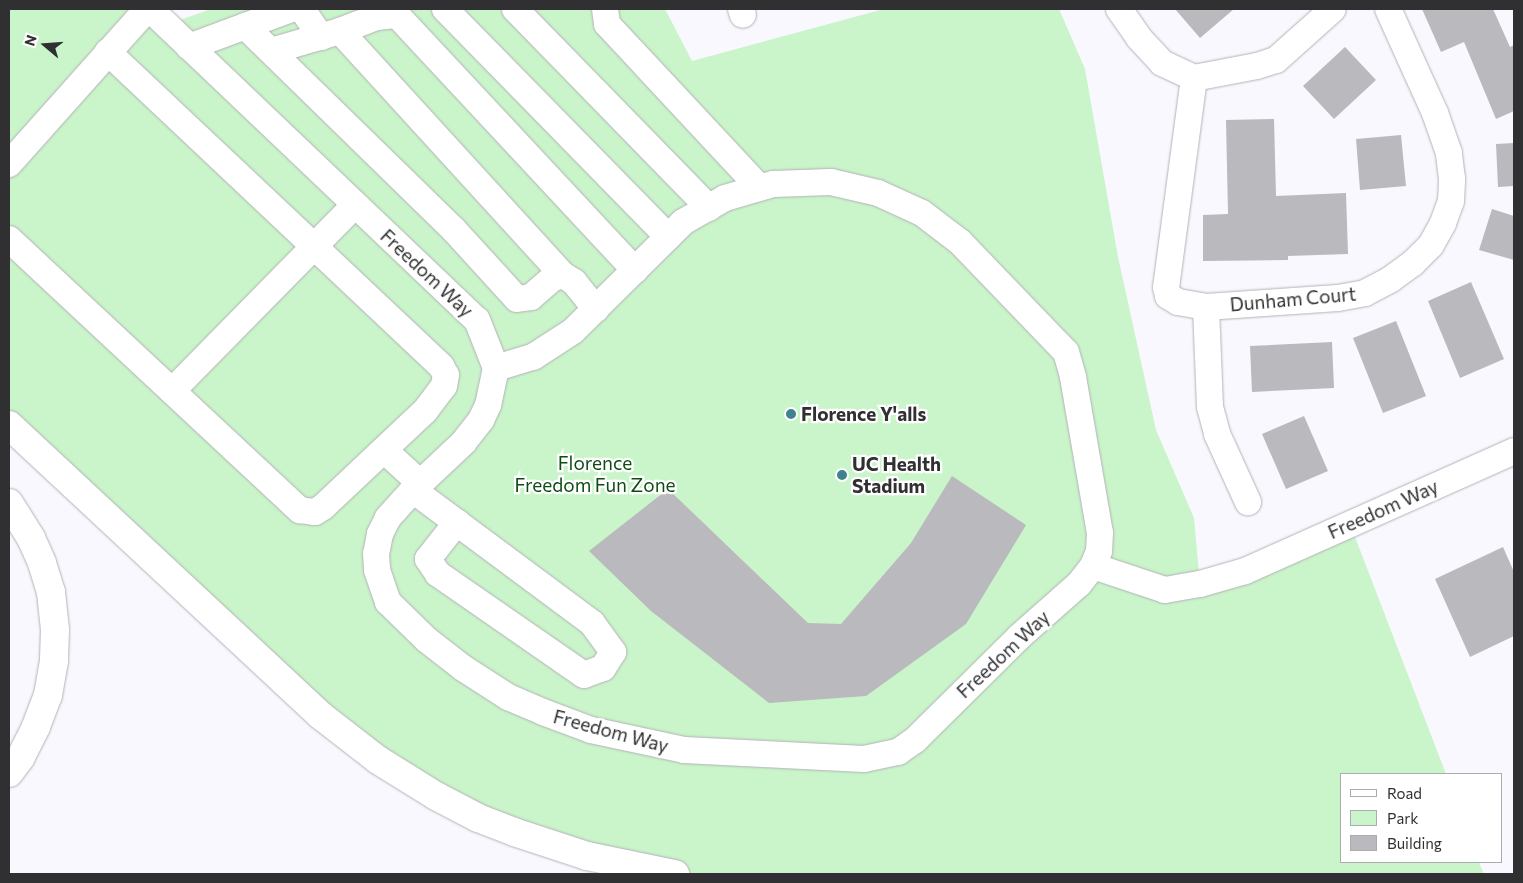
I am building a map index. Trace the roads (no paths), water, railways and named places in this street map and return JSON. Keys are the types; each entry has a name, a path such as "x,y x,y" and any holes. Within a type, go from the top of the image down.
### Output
{"highway":[{"path":"9,425 320,715 378,760 436,796 478,818 514,832 587,856 675,874"},
{"path":"9,503 31,538 42,563 50,592 55,630 54,661 48,695 36,728 21,757 9,774"}],"street":[{"name":"Freedom Way","path":"148,9 477,320 496,368 488,405 481,420 464,442 417,486 388,518 380,534 376,554 376,570 388,602 421,634 478,677 508,696 543,712 591,730 684,750 864,759 898,752 916,740 1019,637 1079,584 1093,566 1165,590 1200,584 1245,571 1514,451"},
{"path":"9,164 148,9"},
{"path":"189,47 291,9"},
{"path":"302,9 331,34 563,275 574,282 596,309"},
{"path":"445,9 668,236"},
{"path":"515,9 709,208"},
{"path":"605,9 607,24 760,188"},
{"path":"1119,9 1139,38 1162,63 1194,78 1257,66 1276,60 1333,9"},
{"name":"Dunham Court","path":"1194,78 1166,287 1168,296 1178,302 1206,307 1338,298 1366,293 1392,279 1413,263 1430,245 1443,223 1451,201 1452,179 1449,153 1435,113 1388,9"},
{"path":"271,51 331,34 375,13 397,15 635,270"},
{"path":"246,26 454,230 517,299 531,297 553,278 563,275"},
{"path":"9,239 300,510 316,512 324,507 437,398 444,386 446,375 441,366 108,52"},
{"path":"496,368 532,357 573,331 682,222 725,198 773,184 831,182 878,193 922,213 960,242 1066,352 1073,377 1100,532 1099,551 1093,566"},
{"path":"172,391 355,204"},
{"path":"1206,307 1210,407 1217,434 1248,502"},
{"path":"384,450 417,486 456,522 592,623 613,652 603,668 584,675 438,574 428,559 456,522"}],"place":[{"name":"Florence Y'alls","path":"791,414"},
{"name":"UC Health Stadium","path":"842,475"}],"park label":[{"name":"Florence Freedom Fun Zone","path":"595,474"}]}
